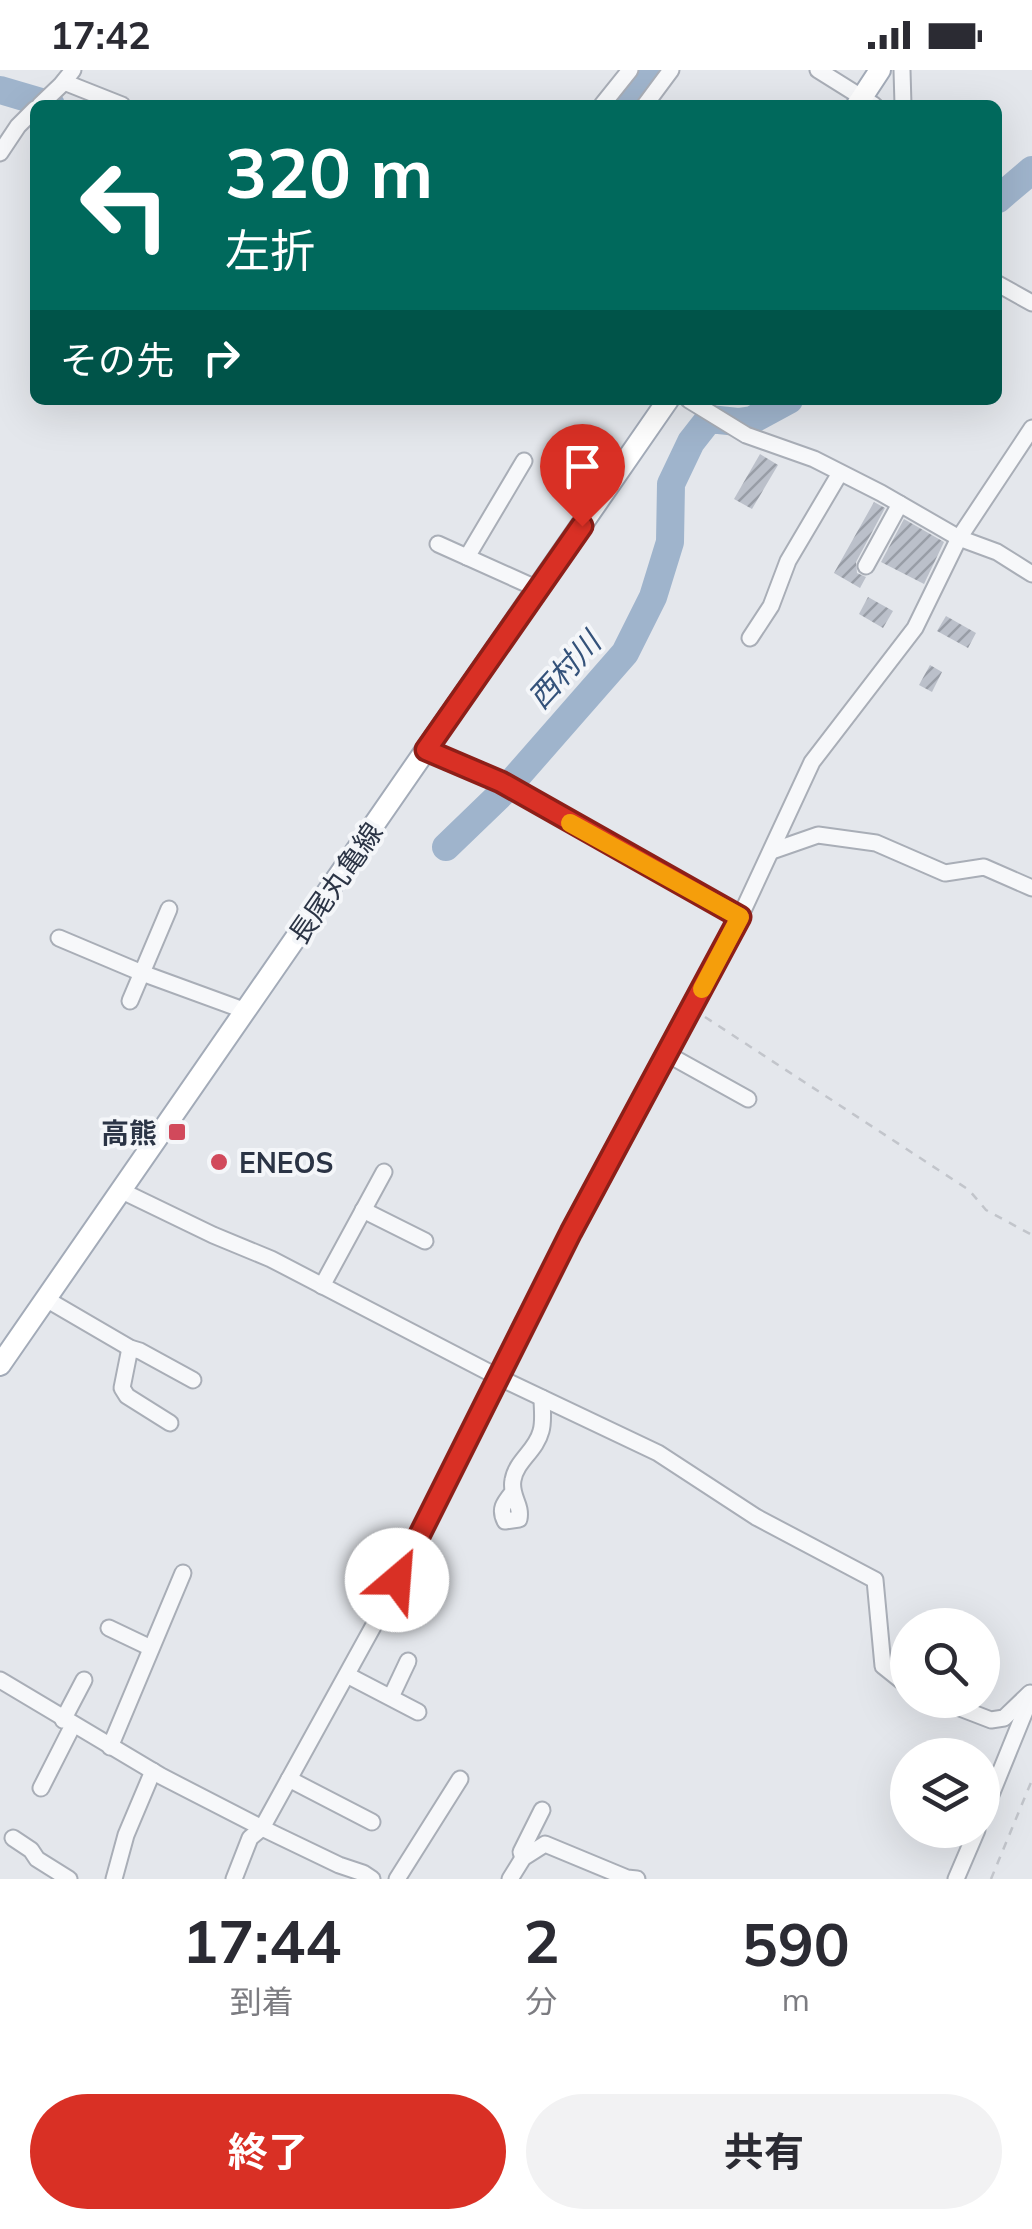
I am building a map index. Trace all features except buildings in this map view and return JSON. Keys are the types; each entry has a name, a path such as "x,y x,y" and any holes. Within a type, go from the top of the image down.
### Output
{"main road":[{"path":"866,100 880,70"},
{"name":"長尾丸亀線","path":"0,1365 665,405"}],"street":[{"path":"606,100 630,70"},
{"path":"649,100 671,70"},
{"path":"818,70 862,100"},
{"path":"902,70 903,100"},
{"path":"46,100 66,79 111,100"},
{"path":"0,153 30,117"},
{"path":"1002,286 1032,303"},
{"path":"697,405 746,434 814,459 959,538 997,552 1032,574"},
{"path":"234,1879 250,1838 262,1828 380,1614 571,1232 740,917 812,762 916,628 959,538 1032,428"},
{"path":"467,557 524,461"},
{"path":"750,638 777,609 788,561 840,474"},
{"path":"866,566 900,504"},
{"path":"802,538 817,547"},
{"path":"438,544 538,588"},
{"path":"426,750 501,782 740,917"},
{"path":"772,851 818,836 876,843 945,873 984,867 1032,888"},
{"path":"130,1001 169,909"},
{"path":"58,938 246,1011"},
{"path":"667,1054 748,1099"},
{"path":"322,1286 384,1172"},
{"path":"122,1191 271,1259 498,1378 658,1453 756,1517 874,1580 883,1666 890,1672"},
{"path":"363,1210 426,1241"},
{"path":"46,1298 193,1380"},
{"path":"130,1348 122,1388 127,1396 170,1423"},
{"path":"512,1494 513,1476 542,1431 542,1398"},
{"path":"110,1747 183,1573"},
{"path":"109,1628 152,1648"},
{"path":"390,1698 408,1661"},
{"path":"347,1674 418,1712"},
{"path":"0,1680 153,1772 372,1879"},
{"path":"41,1788 84,1680"},
{"path":"986,1718 1004,1718 1032,1693"},
{"path":"1000,1772 1032,1693"},
{"path":"114,1879 126,1835 153,1772"},
{"path":"289,1779 372,1822"},
{"path":"397,1879 460,1779"},
{"path":"523,1858 521,1852 542,1810"},
{"path":"13,1838 31,1850 37,1860 67,1879"},
{"path":"510,1879 523,1858 545,1844 636,1879"},
{"path":"956,1879 969,1848"}],"path":[{"path":"691,1008 969,1190 986,1210 1032,1236"},
{"path":"991,1879 1032,1780"}],"waterway":[{"path":"623,100 645,70"},
{"path":"0,90 34,100"},
{"name":"西村川","path":"1002,196 1032,170"},
{"name":"西村川","path":"446,847 505,790 625,653 653,597 670,542 671,484 691,442 709,419 752,420 780,405"}],"slow traffic":[{"path":"570,823 740,917 702,989"}],"place":[{"name":"高熊","path":"177,1132"},
{"name":"ENEOS","path":"219,1162"}],"route":[{"path":"397,1580 571,1232 740,917 501,782 426,750 582,526"}]}
